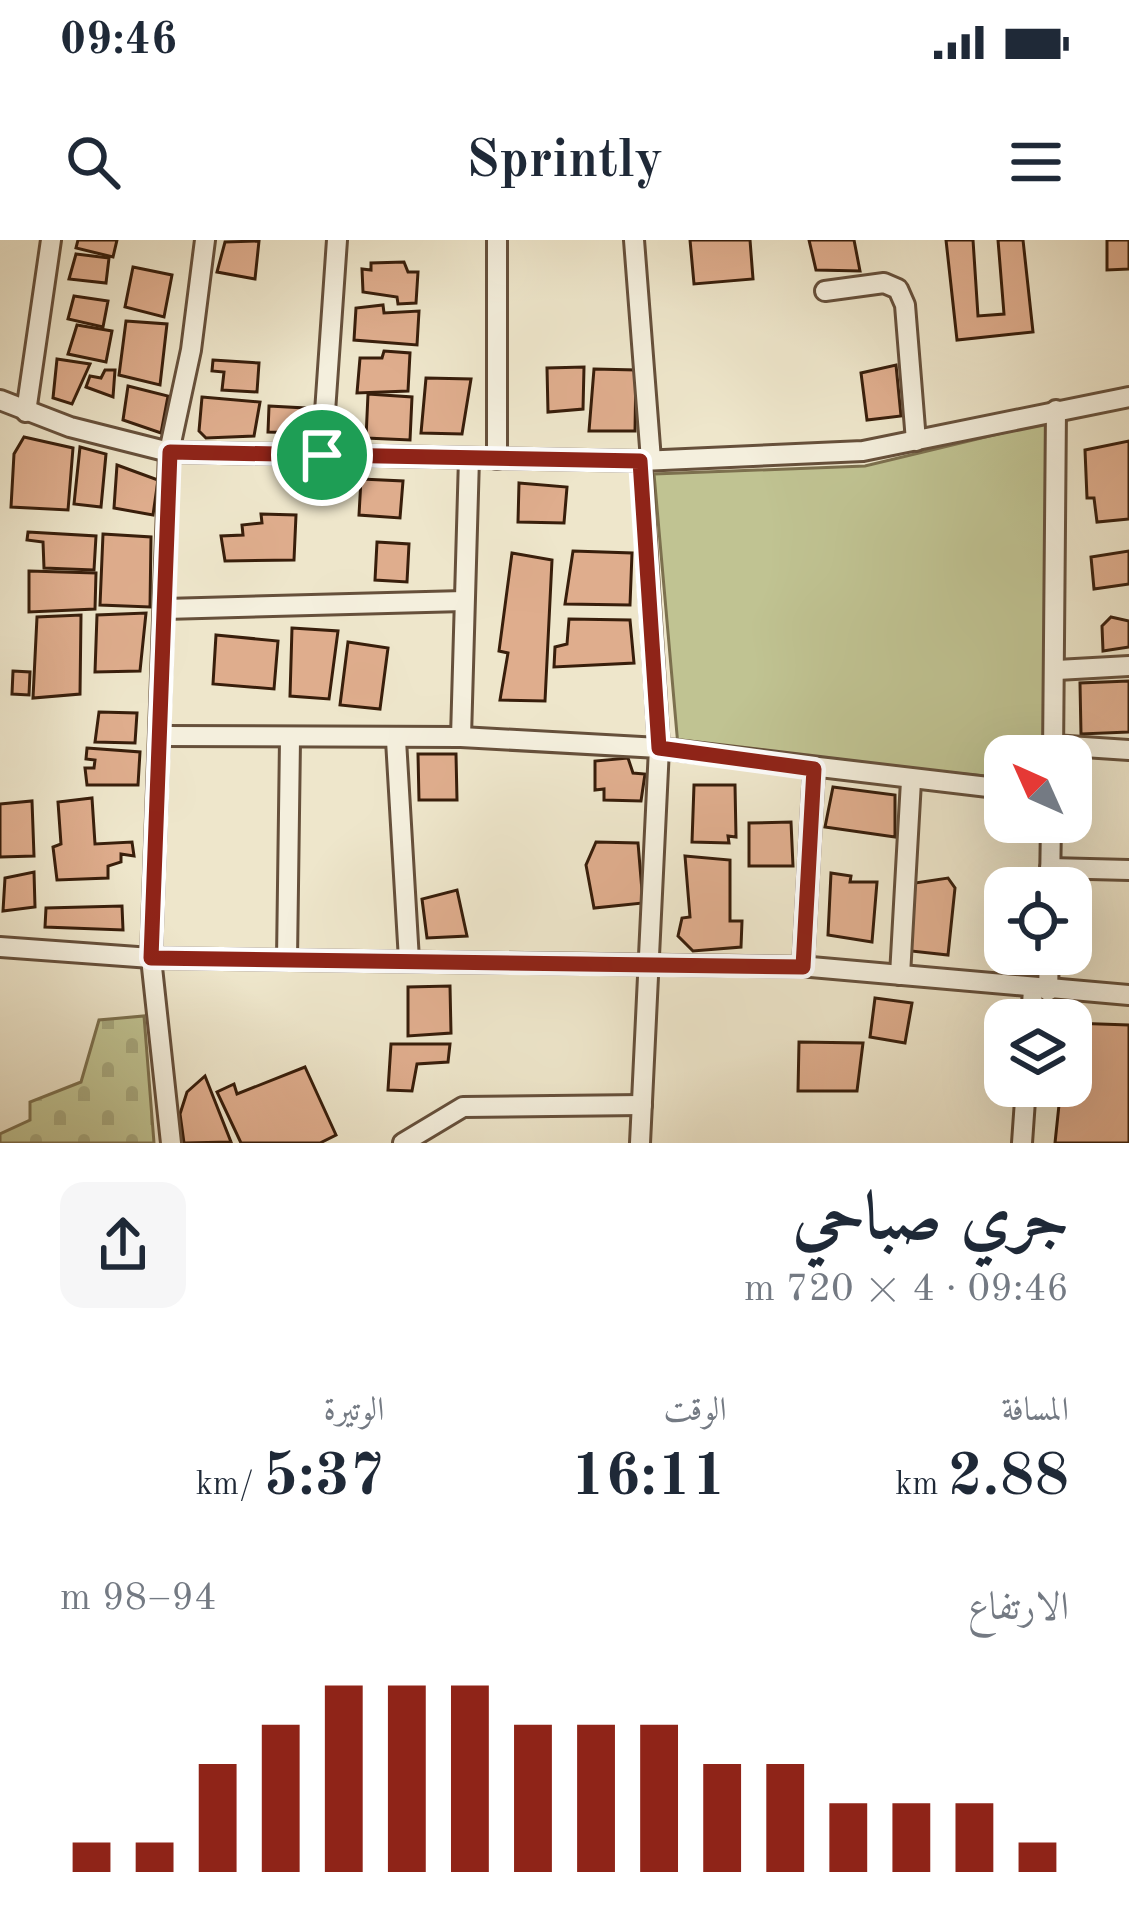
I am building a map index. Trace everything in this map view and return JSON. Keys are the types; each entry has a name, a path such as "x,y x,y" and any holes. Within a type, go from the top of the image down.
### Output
{"street":[{"path":"26,412 51,240"},
{"path":"172,1143 151,958 170,452 191,350 205,240"},
{"path":"322,455 337,240"},
{"path":"497,240 497,459"},
{"path":"634,240 659,748 651,962 642,1105 635,1140"},
{"path":"825,291 884,283 898,289 905,304 916,441"},
{"path":"0,412 1,400 26,412 170,452 646,461 831,454 1129,398"},
{"path":"1055,735 1056,410"},
{"path":"460,737 469,458"},
{"path":"165,609 464,601"},
{"path":"1057,670 1129,666"},
{"path":"160,736 460,737 659,748 984,787"},
{"path":"286,959 290,740"},
{"path":"396,740 409,960"},
{"path":"1092,750 1129,749"},
{"path":"803,967 814,769"},
{"path":"900,975 911,781"},
{"path":"1092,874 1129,870"},
{"path":"0,947 151,958 803,967 1129,995"},
{"path":"1038,999 1044,975"},
{"path":"407,1140 463,1107 642,1105"},
{"path":"1022,1143 1025,1107"},
{"path":"407,1140 432,1143"}],"green space":[{"path":"1048,422 1044,735 984,735 984,776 678,746 654,474 865,466"},
{"path":"144,1016 154,1143 0,1143 0,1134 30,1120 30,1102 81,1082 99,1020"}],"building":[{"path":"78,240 117,240 113,257 76,248"},
{"path":"690,240 750,240 753,279 694,284"},
{"path":"809,240 854,240 860,271 816,270"},
{"path":"946,240 973,240 978,316 1004,314 998,240 1023,240 1033,332 957,340"},
{"path":"1107,240 1129,240 1129,269 1107,270"},
{"path":"259,241 255,279 217,272 225,242"},
{"path":"76,254 109,258 106,283 69,279"},
{"path":"404,262 408,272 418,272 416,303 398,304 397,297 363,292 362,269 371,270 371,263"},
{"path":"133,267 172,275 164,317 125,307"},
{"path":"74,296 108,301 103,327 68,319"},
{"path":"383,305 384,313 419,311 417,345 354,340 356,308"},
{"path":"126,321 167,324 160,385 119,375"},
{"path":"77,325 112,331 106,362 68,354"},
{"path":"384,351 410,353 408,391 357,393 360,358 382,358"},
{"path":"57,359 90,364 72,404 53,398"},
{"path":"213,360 259,363 257,392 222,390 224,372 212,371"},
{"path":"896,365 901,416 867,420 861,373"},
{"path":"584,367 583,409 548,412 547,368"},
{"path":"594,369 636,370 635,431 589,431"},
{"path":"105,370 115,370 113,397 86,387 90,376 101,378"},
{"path":"426,378 471,379 462,434 421,433"},
{"path":"128,386 168,396 161,433 123,420"},
{"path":"368,394 412,397 410,440 366,438"},
{"path":"202,397 260,402 254,436 206,438 199,431"},
{"path":"269,406 305,408 301,433 268,432"},
{"path":"24,437 73,448 68,510 11,507 14,454"},
{"path":"1129,441 1129,519 1097,522 1094,498 1087,498 1085,450"},
{"path":"80,447 106,454 101,507 74,504"},
{"path":"117,465 158,480 153,515 114,508"},
{"path":"361,479 403,481 400,518 359,515"},
{"path":"519,483 567,487 564,523 518,522"},
{"path":"261,514 296,515 294,560 225,561 221,536 243,535 242,525 262,523"},
{"path":"28,532 96,536 94,570 44,568 43,542 27,540"},
{"path":"103,534 151,537 150,607 100,605"},
{"path":"377,542 409,544 407,582 375,580"},
{"path":"573,551 632,553 630,605 565,604"},
{"path":"1129,551 1129,584 1094,589 1091,557"},
{"path":"512,553 552,560 545,701 500,700 508,653 499,651"},
{"path":"29,571 96,573 95,609 29,612"},
{"path":"146,613 140,671 95,672 97,615"},
{"path":"81,615 80,694 33,698 37,617"},
{"path":"1111,617 1129,621 1129,647 1103,651 1102,626"},
{"path":"569,619 630,620 634,663 554,667 555,647 567,644"},
{"path":"292,628 338,631 329,699 290,696"},
{"path":"216,635 278,641 274,689 213,684"},
{"path":"348,642 388,648 380,709 340,705"},
{"path":"13,671 30,672 29,695 12,694"},
{"path":"1129,681 1129,732 1081,734 1080,683"},
{"path":"99,712 137,713 135,743 95,742"},
{"path":"87,748 140,752 138,785 87,785 85,768 94,768 95,760 86,759"},
{"path":"418,754 456,754 457,800 419,800"},
{"path":"628,758 633,773 645,774 641,801 604,800 604,789 595,790 595,761"},
{"path":"694,785 735,785 736,837 728,836 729,843 692,842"},
{"path":"833,787 895,795 895,837 825,827"},
{"path":"92,798 95,844 132,842 134,856 121,854 121,862 108,866 108,878 57,880 53,847 61,844 58,802"},
{"path":"32,801 34,856 0,857 0,804"},
{"path":"791,822 793,866 749,866 749,823"},
{"path":"596,842 638,843 643,903 594,908 586,865"},
{"path":"685,856 730,860 730,921 742,921 741,947 693,951 678,936 682,918 690,917"},
{"path":"34,872 35,907 3,911 5,878"},
{"path":"831,873 851,876 850,882 877,882 872,942 828,935"},
{"path":"948,878 955,888 948,955 911,951 915,883"},
{"path":"457,890 467,936 427,938 422,899"},
{"path":"122,906 123,930 45,927 46,908"},
{"path":"450,986 451,1033 408,1036 408,987"},
{"path":"875,998 912,1003 905,1043 870,1037"},
{"path":"1092,1024 1129,1025 1129,1143 1055,1143 1059,1107 1092,1107"},
{"path":"799,1042 863,1043 857,1091 798,1091"},
{"path":"391,1044 450,1044 448,1062 417,1064 412,1091 388,1090"},
{"path":"305,1067 336,1135 320,1143 241,1143 217,1092 234,1084 237,1094"},
{"path":"205,1076 231,1142 184,1143 180,1114 187,1092"}],"route":[{"path":"170,452 322,455 640,461 659,748 814,769 803,967 151,958 170,452"}]}
